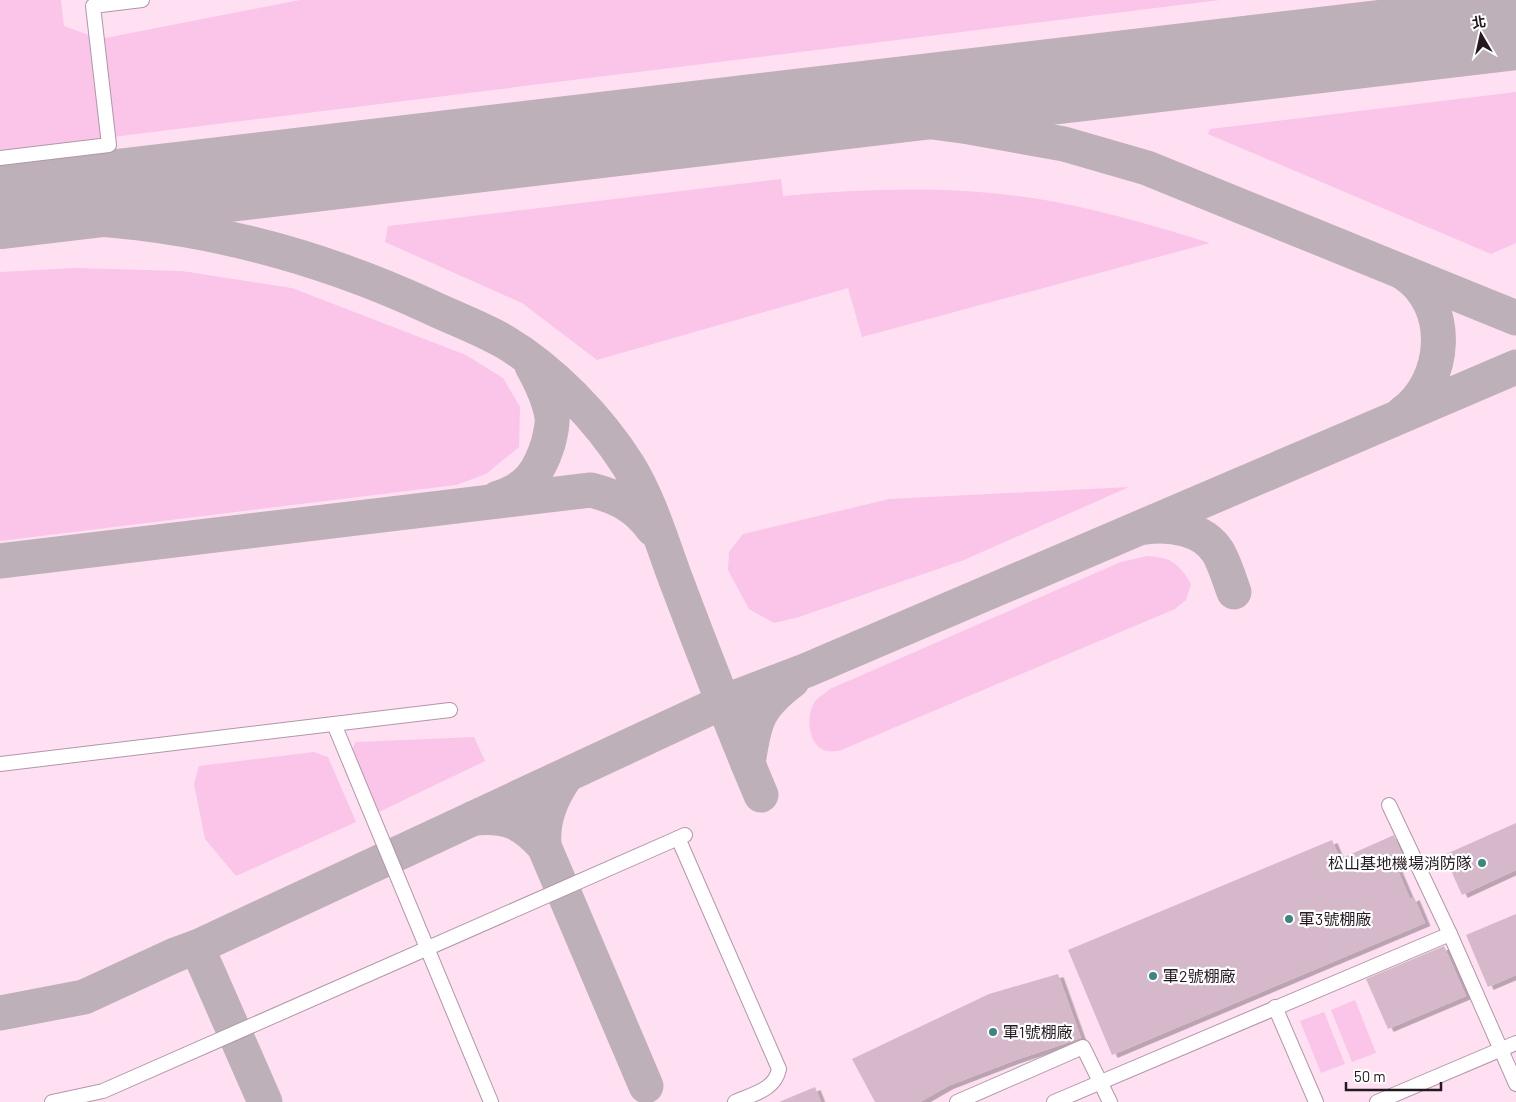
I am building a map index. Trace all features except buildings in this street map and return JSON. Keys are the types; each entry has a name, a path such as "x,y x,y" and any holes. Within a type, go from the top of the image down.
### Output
{"lane":[{"path":"0,158 109,145 93,6 142,0"},
{"path":"0,764 450,710"},
{"path":"334,724 492,1102"},
{"path":"1389,806 1450,934 1516,1084"},
{"path":"52,1102 103,1091 681,836 779,1069 777,1078 771,1086 735,1102"},
{"path":"1054,1102 1450,934"},
{"path":"1275,1007 1316,1102"},
{"path":"1377,1102 1516,1044"},
{"path":"957,1102 1083,1046 1110,1102"}],"shaded area":[{"path":"0,0 1516,0 1516,1102 0,1102"},
{"path":"0,0 61,0 64,26 100,39 300,0 1220,0 0,151"},
{"path":"1516,92 1516,243 1491,254 1208,134 1210,129"},
{"path":"781,179 783,196 851,191 920,190 988,193 1056,202 1114,215 1210,243 862,337 848,288 597,360 522,303 385,242 388,226"},
{"path":"75,268 182,271 292,288 466,355 503,378 520,407 519,447 486,474 456,485 0,541 0,272"},
{"path":"1129,487 964,560 799,617 774,623 749,609 728,570 729,552 743,534 889,499"},
{"path":"1147,556 1173,562 1191,584 1186,600 1175,609 839,751 827,751 815,743 809,721 812,706 816,700 832,688 1121,562"},
{"path":"474,737 485,761 379,812 351,751 356,742"},
{"path":"314,752 328,757 356,822 236,876 205,839 194,784 199,766"},
{"path":"1355,1000 1376,1053 1352,1062 1331,1010"},
{"path":"1324,1012 1345,1064 1321,1073 1300,1021"}],"taxiway":[{"path":"783,114 888,116 969,127 1064,144 1147,168 1516,318"},
{"path":"0,214 86,218 138,223 175,228 250,243 323,264 394,291 477,328 523,353 557,381 589,413 616,448 636,479 650,509 709,666 761,795"},
{"path":"1403,413 1418,399 1429,382 1436,363 1438,343 1437,323 1431,304 1420,287 1404,273"},
{"path":"498,498 517,490 531,478 541,463 548,444 552,423 551,410 544,390 532,366"},
{"path":"0,1013 84,997 175,955 197,947 723,702 807,670 1516,367"},
{"path":"0,561 591,490 618,499 633,508 653,529"},
{"path":"1145,527 1176,527 1186,529 1204,538 1218,552 1234,592"},
{"path":"748,764 752,737 759,716 771,699 792,681"},
{"path":"474,818 496,818 513,822 528,831 544,846 546,818 556,792 566,776"},
{"path":"544,846 646,1086"},
{"path":"197,947 265,1102"}],"runway":[{"path":"0,206 1516,27"}],"place":[{"name":"松山基地機場消防隊","path":"1482,863"},
{"name":"軍3號棚廠","path":"1289,919"},
{"name":"軍2號棚廠","path":"1153,976"},
{"name":"軍1號棚廠","path":"993,1032"}]}
